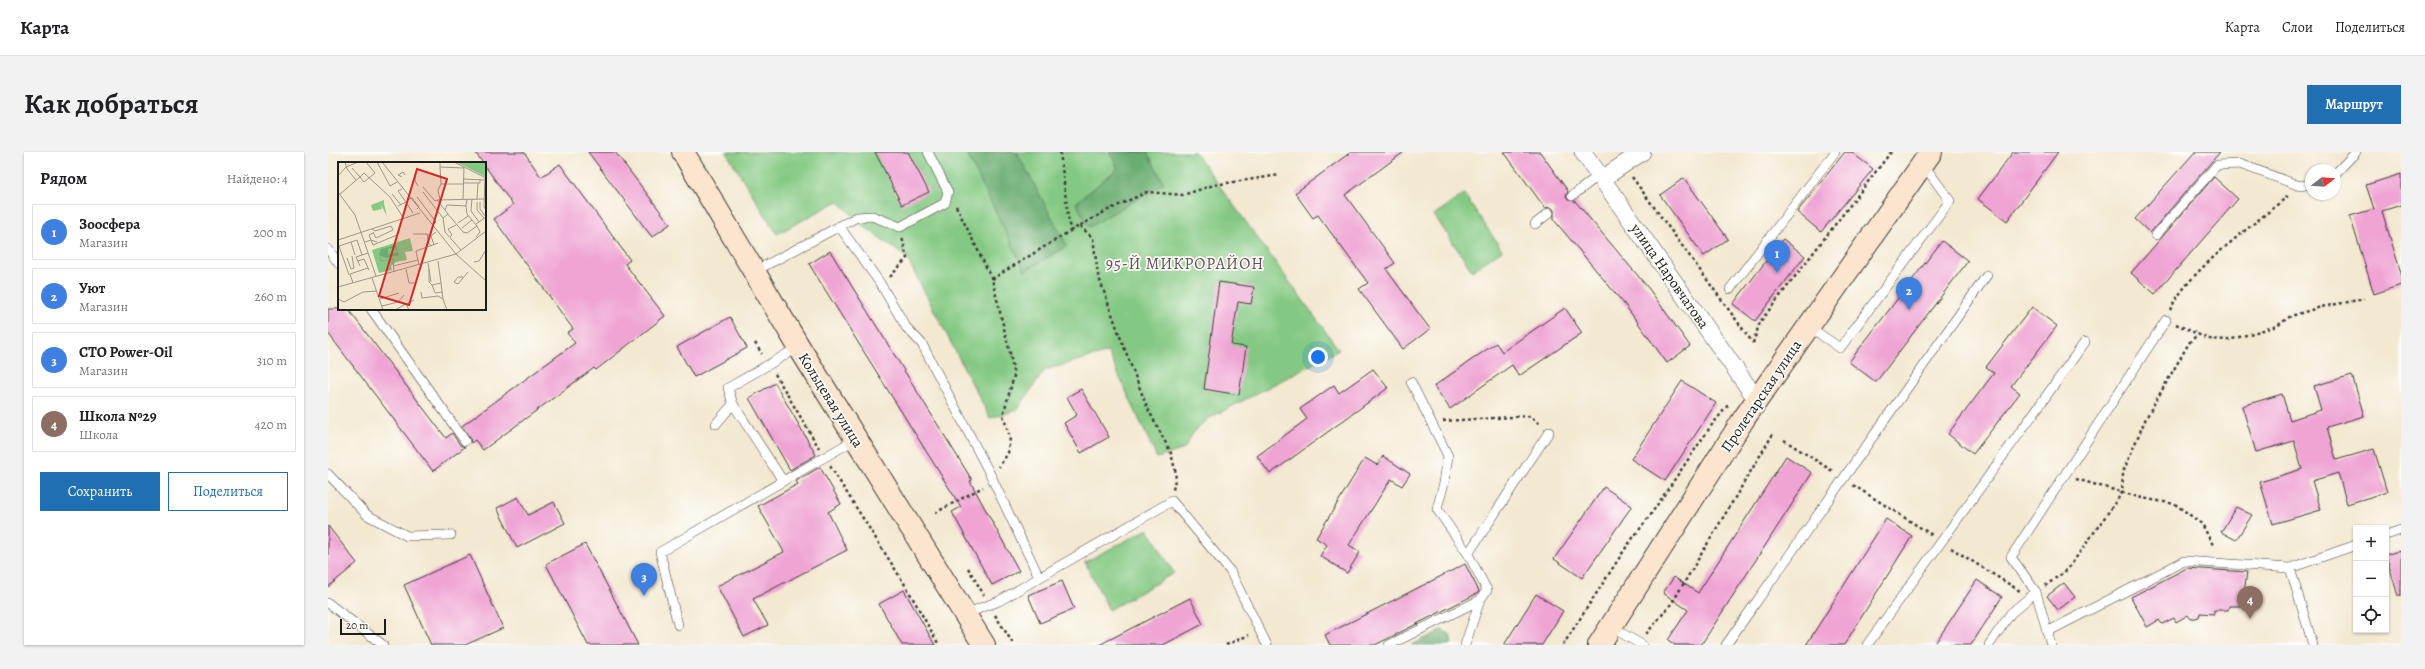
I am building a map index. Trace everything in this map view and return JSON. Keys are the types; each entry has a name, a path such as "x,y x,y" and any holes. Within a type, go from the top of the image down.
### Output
{"main road":[{"name":"Кольцевая улица","path":"683,152 799,347 984,645"},
{"name":"Пролетарская улица","path":"1599,645 1757,400 1927,158"}],"street":[{"name":"улица Наровчатова","path":"1583,152 1757,400"},
{"path":"1601,177 1624,165 1642,152"}],"lane":[{"path":"755,271 839,226 864,215 872,216 900,227 945,203 948,192 928,152"},
{"path":"1730,289 1835,152"},
{"path":"2341,168 2356,152"},
{"path":"1808,326 1840,348 1950,201 1927,158"},
{"path":"2156,235 2217,166 2240,164 2300,186 2305,185"},
{"path":"1572,196 1601,177"},
{"path":"1535,224 1549,213"},
{"path":"839,226 880,283 906,328 922,344 990,474 1039,577"},
{"path":"328,249 338,263"},
{"path":"1726,645 1987,275"},
{"path":"372,310 465,441"},
{"path":"2051,645 2036,592 2011,557 2166,320"},
{"path":"1868,645 1940,541 2085,342"},
{"path":"783,481 733,404 728,388 799,347"},
{"path":"1411,382 1448,456 1444,483 1437,509 1468,554 1487,590 1480,600 1465,645"},
{"path":"716,424 733,404"},
{"path":"1468,554 1549,432"},
{"path":"678,625 660,552 856,439"},
{"path":"328,474 367,515 407,536 451,535"},
{"path":"965,614 998,601 1172,501 1230,571 1267,645"},
{"path":"2389,534 2401,530"},
{"path":"2048,632 2184,561 2290,568 2353,547"},
{"path":"2290,568 2313,645"},
{"path":"1989,645 2011,613 2036,592"},
{"path":"1389,645 1480,600"},
{"path":"328,603 383,645"},
{"path":"1611,627 1640,644"}],"path":[{"path":"1060,152 1070,231"},
{"path":"1624,165 1753,343 1760,322 1891,152"},
{"path":"992,279 1070,231 1110,209 1147,192 1184,195 1214,185 1280,175"},
{"path":"2300,186 2214,257 2195,275 2177,296 2166,320 2208,339 2229,340 2277,326 2291,316 2314,309 2364,299"},
{"path":"948,192 992,279 1010,353 1014,376 1003,414 1010,438 1008,453 1001,466"},
{"path":"1080,226 1093,238 1098,275 1122,342 1147,407 1171,453 1176,474 1172,501"},
{"path":"880,283 892,275 907,258 900,227"},
{"path":"2036,592 2068,569 2122,493 2123,472 2146,418 2189,343 2198,334"},
{"path":"1563,645 1626,546 1651,514 1711,426 1730,404"},
{"path":"1431,422 1530,416 1549,432"},
{"path":"1640,644 1672,602 1773,434"},
{"path":"1784,440 2008,584"},
{"path":"2065,473 2082,483 2175,504 2202,524 2214,545"},
{"path":"935,513 988,484 990,474"},
{"path":"907,588 939,645"},
{"path":"1226,645 1260,630"}],"green space":[{"path":"726,152 1195,152 1339,350 1208,419 1193,433 1184,449 1157,458 1108,352 1045,370 1017,410 990,418 907,258 861,224 838,201 777,234"},
{"path":"966,152 1017,152 1067,246 1025,271"},
{"path":"1109,152 1147,152 1164,183 1089,227 1076,203 1118,168"},
{"path":"1464,194 1502,250 1472,271 1434,215"},
{"path":"1148,529 1174,573 1109,610 1085,562"},
{"path":"1442,630 1450,634 1452,643 1450,645 1411,645"}],"building":[{"path":"475,152 524,152 541,177 560,164 630,260 625,264 665,316 596,370 594,368 483,450 475,440 471,443 470,438 462,426 575,343 567,333 573,329 494,219 513,205 486,167 486,162 482,162"},
{"path":"588,152 615,152 670,224 652,237"},
{"path":"875,152 908,152 929,192 902,205"},
{"path":"1351,152 1404,152 1345,195 1395,263 1386,269 1430,329 1403,349 1359,289 1368,283 1318,215 1313,218 1295,193"},
{"path":"1504,152 1540,152 1568,191 1566,196 1568,200 1575,201 1649,289 1690,346 1667,363 1625,305 1554,220 1554,210 1551,207 1545,208"},
{"path":"1845,152 1851,152 1873,169 1821,232 1797,212"},
{"path":"2013,152 2058,152 2007,221 1978,199"},
{"path":"2195,152 2220,152 2150,233 2135,219"},
{"path":"2401,174 2401,205 2382,211 2401,273 2401,285 2374,294 2350,216 2374,209 2366,185"},
{"path":"2214,177 2238,199 2155,294 2131,273"},
{"path":"1684,178 1728,239 1704,256 1660,195"},
{"path":"1783,239 1805,256 1755,321 1733,304"},
{"path":"1942,241 1968,261 1876,382 1849,362"},
{"path":"830,251 972,480 970,481 1019,571 992,585 952,512 961,507 809,264"},
{"path":"1219,282 1254,287 1251,304 1238,302 1231,345 1246,347 1239,395 1204,389"},
{"path":"2032,307 2057,326 2011,386 2020,393 1973,454 1948,434 1994,373 1986,367"},
{"path":"1565,308 1582,333 1519,376 1512,365 1450,409 1434,386 1496,343 1502,352"},
{"path":"328,309 349,310 446,438 452,433 460,445 465,447 433,471 328,333"},
{"path":"730,317 747,348 694,377 677,347"},
{"path":"1373,369 1388,388 1270,474 1257,456 1307,419 1300,409 1334,385 1339,393"},
{"path":"2352,375 2364,416 2327,427 2336,460 2374,449 2387,492 2347,504 2338,473 2312,481 2321,510 2273,524 2260,482 2302,469 2294,441 2256,452 2242,406 2282,394 2290,420 2321,410 2314,386"},
{"path":"1682,381 1716,403 1665,481 1631,459"},
{"path":"775,383 816,455 790,470 749,398"},
{"path":"1081,389 1109,437 1081,453 1064,423 1077,415 1067,397"},
{"path":"1383,456 1410,474 1402,486 1391,479 1349,545 1360,552 1347,573 1320,556 1327,545 1316,538 1365,458 1377,465"},
{"path":"1786,456 1812,473 1701,645 1675,645 1668,640 1688,610 1663,593 1674,577 1698,593"},
{"path":"820,467 841,504 828,512 847,550 753,599 768,625 744,637 717,586 784,552 758,506 798,484 796,481"},
{"path":"1604,487 1632,506 1582,578 1554,559"},
{"path":"518,497 528,515 554,502 565,523 517,548 497,508"},
{"path":"2236,507 2252,515 2236,540 2221,532"},
{"path":"1886,519 1912,536 1844,645 1806,645"},
{"path":"328,526 357,563 328,587"},
{"path":"585,544 638,645 588,645 546,564"},
{"path":"2401,550 2401,596 2398,596 2389,565 2389,554"},
{"path":"470,555 503,628 465,645 431,645 404,585"},
{"path":"1465,564 1479,591 1478,593 1375,645 1330,645 1325,635"},
{"path":"2187,568 2247,572 2242,606 2229,606 2228,610 2214,610 2214,614 2200,613 2199,617 2191,619 2188,615 2176,622 2174,618 2162,624 2159,620 2147,627 2131,597"},
{"path":"1977,580 2002,597 1971,645 1934,645"},
{"path":"1062,581 1074,609 1040,623 1028,595"},
{"path":"2064,583 2075,597 2058,610 2047,596"},
{"path":"904,590 935,645 902,645 879,604"},
{"path":"1536,594 1563,611 1542,645 1504,645"},
{"path":"1190,598 1203,624 1163,645 1099,645"}],"place":[{"name":"Зоосфера","path":"1777,273"},
{"name":"Уют","path":"1909,310"},
{"name":"СТО Power-Oil","path":"644,596"},
{"name":"Школа №29","path":"2250,619"}],"district":[{"name":"95-Й МИКРОРАЙОН","path":"1185,263"}]}
